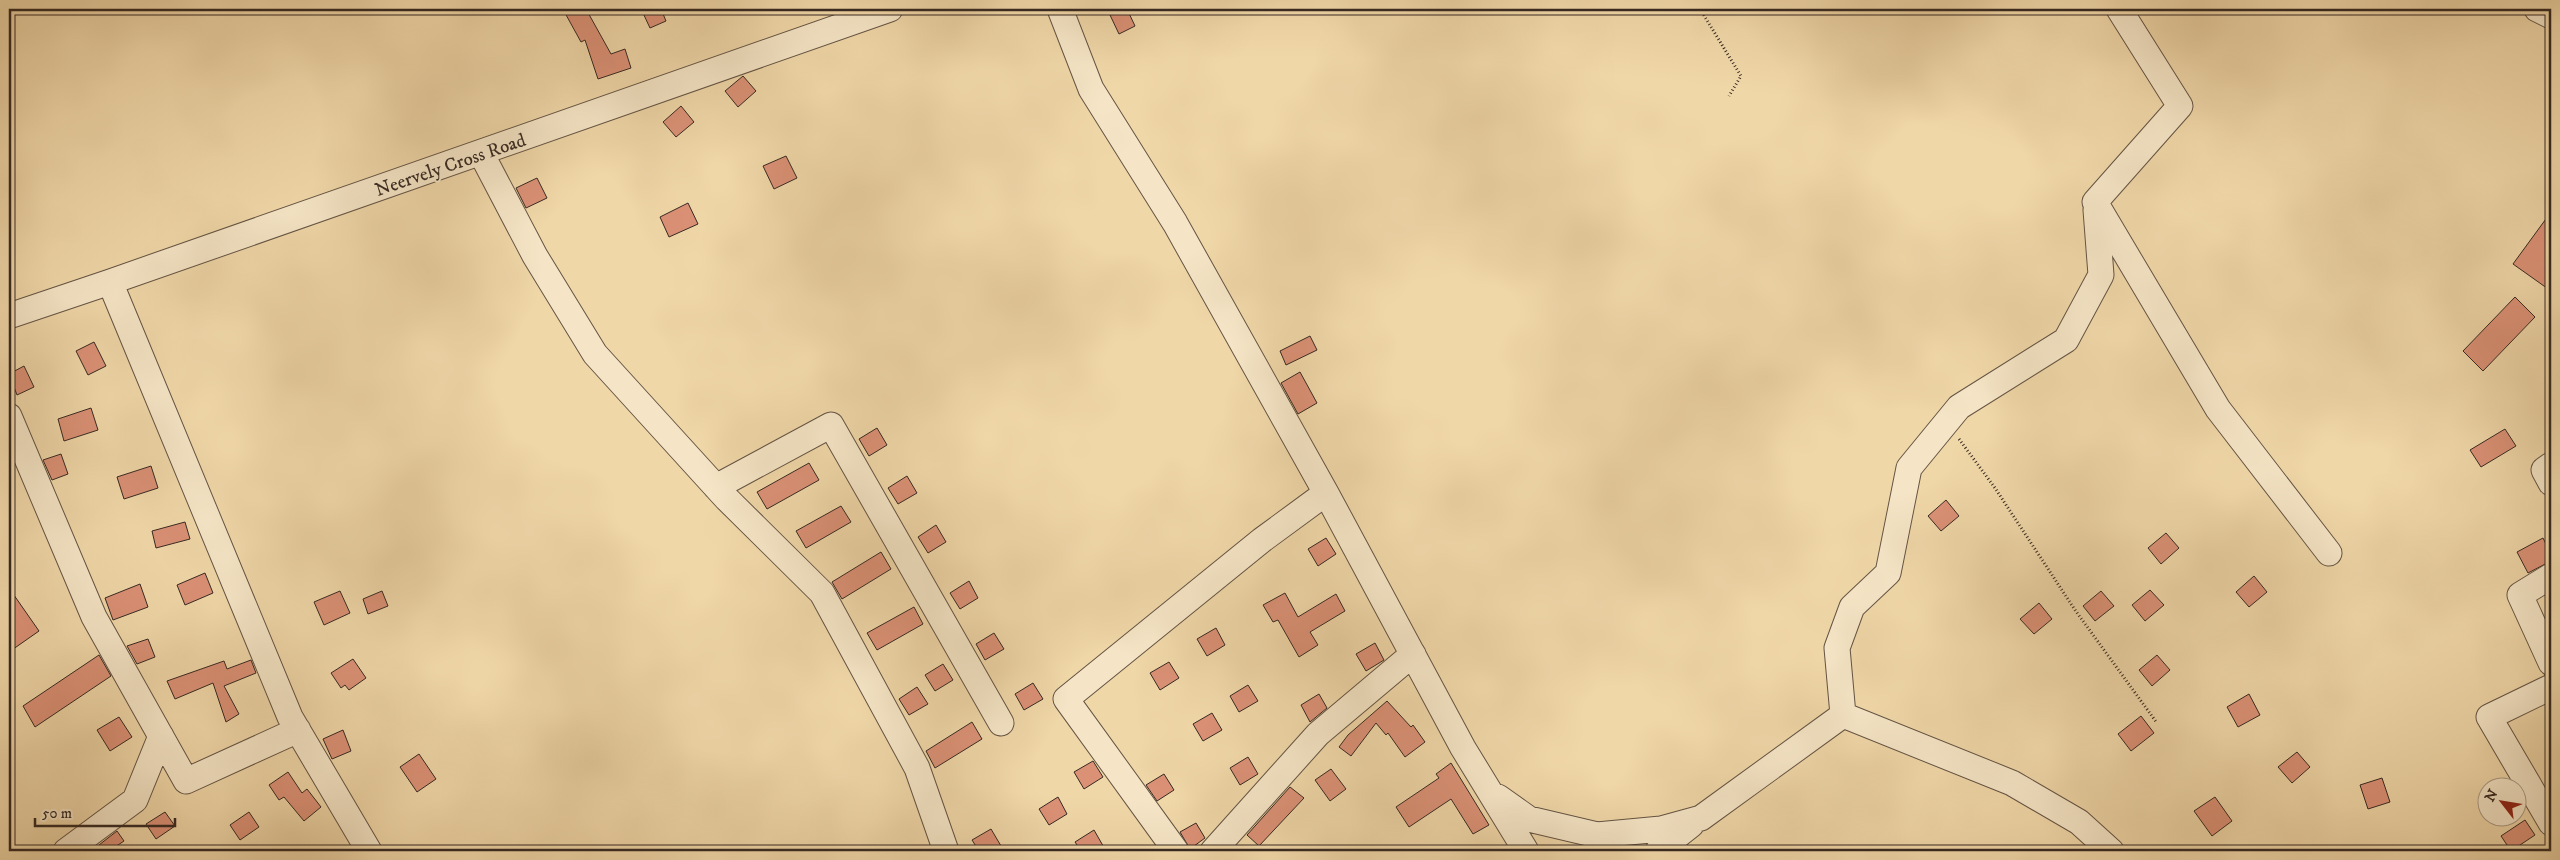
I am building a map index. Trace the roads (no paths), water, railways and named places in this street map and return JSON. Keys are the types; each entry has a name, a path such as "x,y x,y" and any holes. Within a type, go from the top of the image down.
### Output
{"street":[{"name":"Neervely Cross Road","path":"9,316 890,9"},
{"path":"1060,9 1091,89 1174,224 1326,493 1463,748 1526,851"},
{"path":"1843,715 1837,648 1852,607 1888,573 1909,468 1959,407 2066,340 2101,275 2095,202 2180,106 2119,9"},
{"path":"2538,9 2551,16"},
{"path":"481,153 535,256 595,354 716,487 822,593 916,768 946,851"},
{"path":"2095,202 2218,409 2329,553"},
{"path":"110,282 290,717 369,851"},
{"path":"9,416 94,617 186,781 298,730"},
{"path":"716,487 832,425 1001,723"},
{"path":"2551,465 2544,470 2551,483"},
{"path":"1176,851 1066,699 1262,540 1326,493"},
{"path":"2551,576 2520,595 2551,663"},
{"path":"1213,851 1318,734 1412,654"},
{"path":"2551,687 2489,716 2551,822"},
{"path":"1658,851 1843,715"},
{"path":"1843,715 2012,783 2079,822 2111,851"},
{"path":"66,851 135,800 161,736"},
{"path":"1490,792 1529,819 1597,836 1661,829 1702,818"}]}
